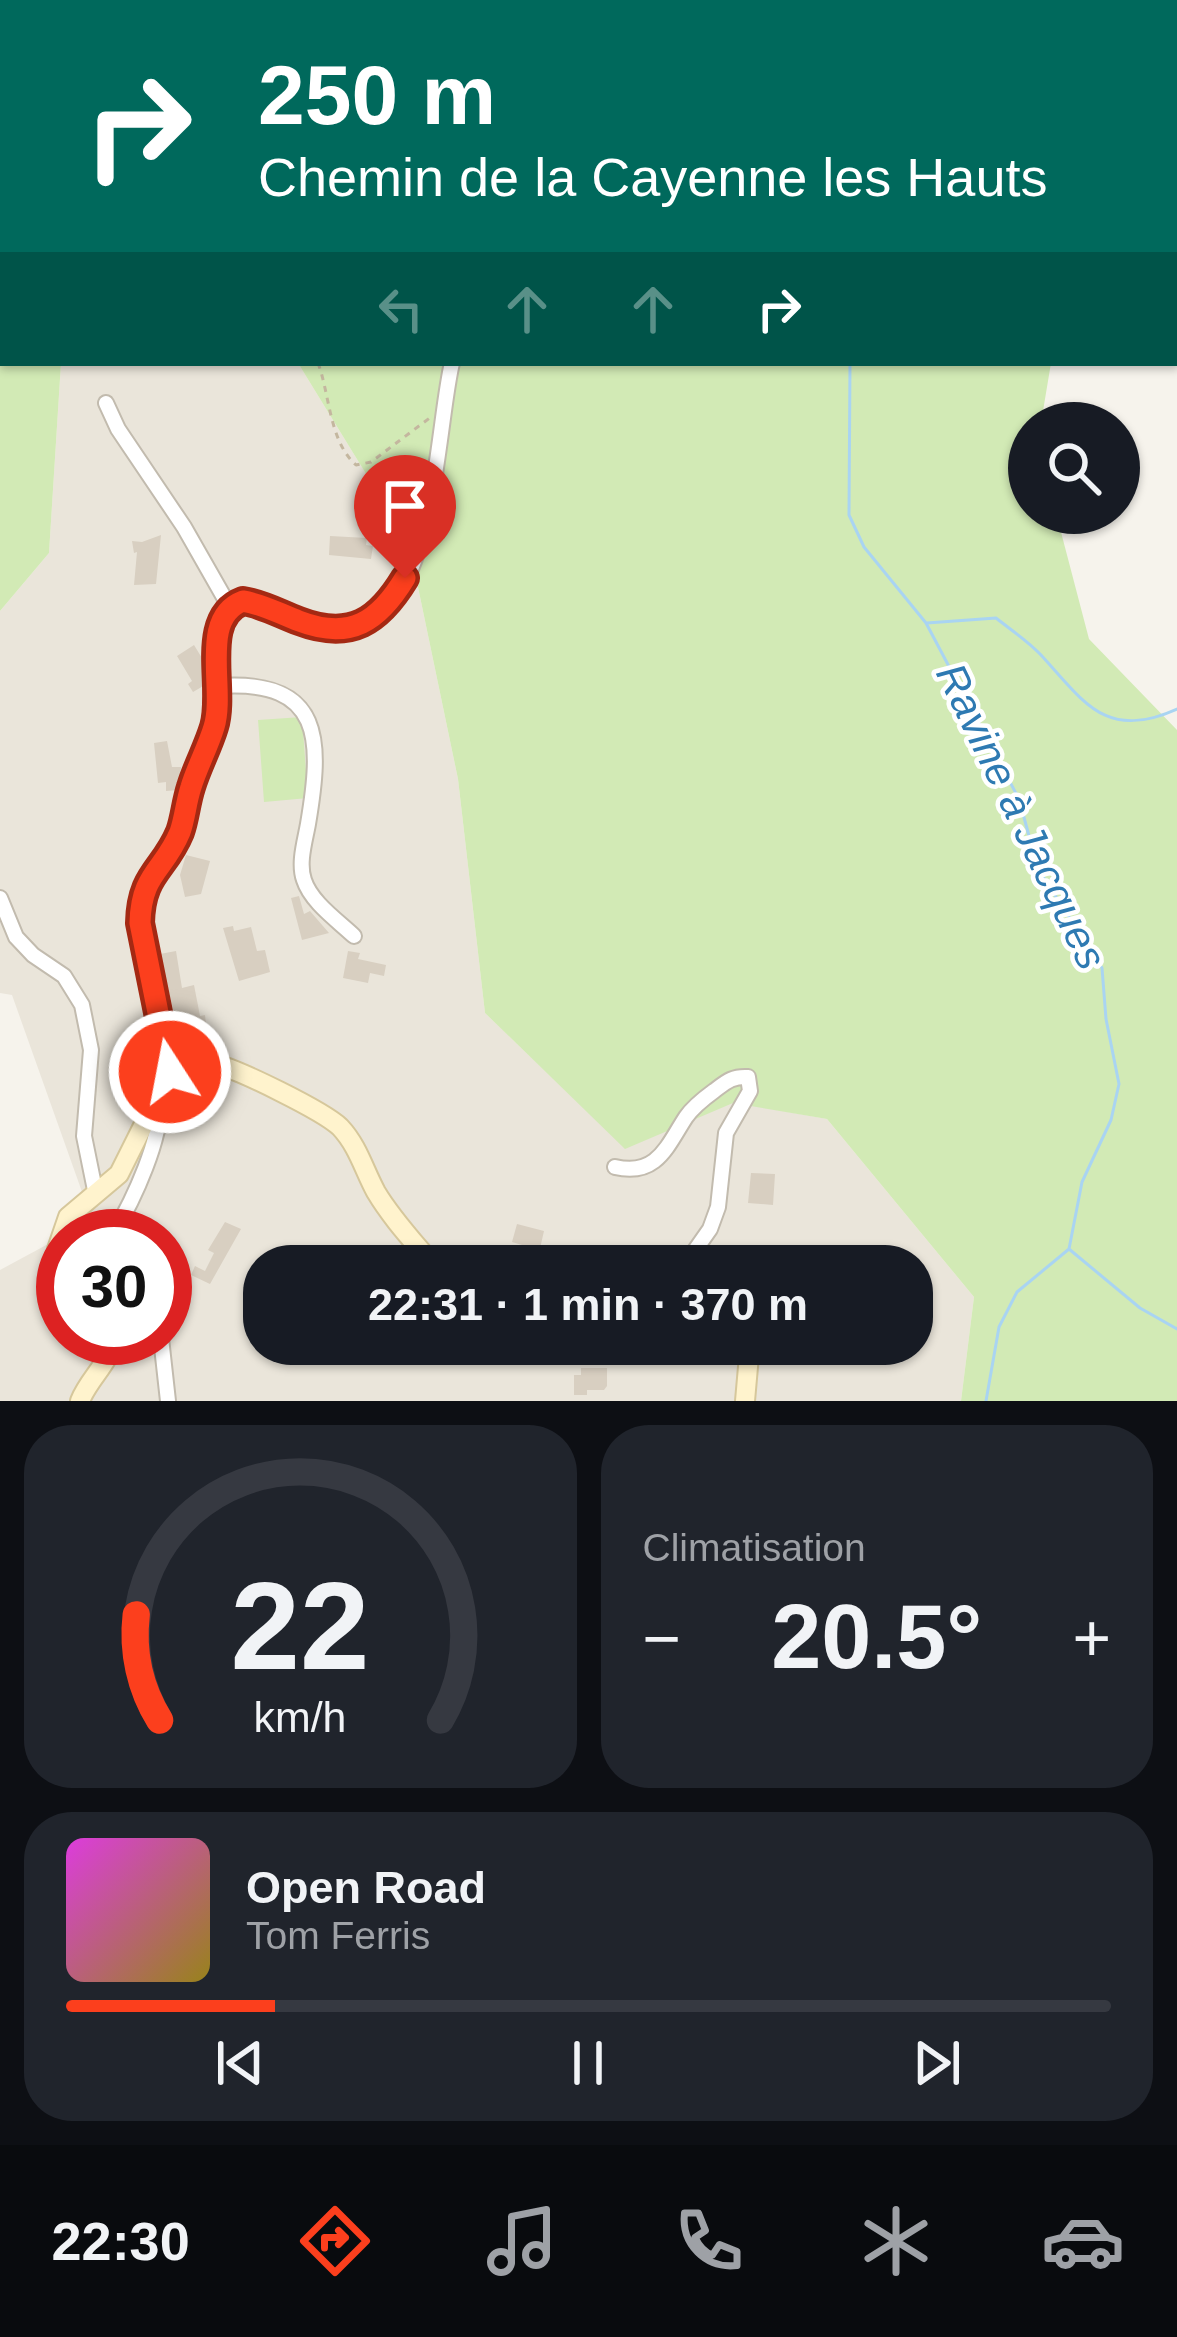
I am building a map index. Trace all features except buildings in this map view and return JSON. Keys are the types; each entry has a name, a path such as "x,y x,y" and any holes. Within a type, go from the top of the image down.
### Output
{"main road":[{"path":"78,1209 119,1174 165,1081 183,1065 201,1063 223,1067 337,1124 363,1160 374,1189 416,1245"},
{"path":"80,1401 102,1365"},
{"path":"745,1401 748,1365"}],"street":[{"path":"127,1209 158,1125 165,1081 140,904 153,871 179,834 218,714 218,632 229,606 243,601 310,625 330,627 371,621 386,609 418,549 433,500 452,366"},
{"path":"106,404 229,606"},
{"path":"219,686 255,683 286,696 309,720 314,790 301,868 305,885 354,936"},
{"path":"0,898 16,937 33,956 64,976 82,1005 91,1050 84,1136 96,1195"},
{"path":"615,1167 642,1169 655,1162 700,1102 731,1078 748,1077 750,1091 725,1133 718,1207 699,1245"},
{"path":"164,1365 168,1401"}],"path":[{"path":"319,366 337,435 356,465 371,462 444,411"}],"shaded area":[{"path":"61,366 300,366 409,544 458,779 485,1013 625,1148 733,1102 827,1119 931,1245 243,1245 243,1365 933,1365 933,1247 974,1297 961,1401 0,1401 0,1270 36,1251 36,1365 192,1365 192,1209 88,1209 12,995 0,993 0,611 49,553"}],"green space":[{"path":"0,366 61,366 49,553 0,611"},
{"path":"300,366 1050,366 1044,402 1008,402 1008,534 1062,534 1089,639 1177,730 1177,1401 961,1401 974,1297 827,1119 733,1103 625,1149 485,1013 458,779 409,544"},
{"path":"302,717 308,798 264,802 258,720"}],"waterway":[{"name":"Ravine à Jacques","path":"850,366 849,515 864,547 926,623 1019,799 1038,869 1102,968 1119,1084 1111,1120 1082,1182 1069,1249 1017,1292 999,1327 986,1401"},
{"path":"927,623 996,618 1036,650 1085,702 1114,719 1153,718 1177,709"},
{"path":"1069,1249 1140,1308 1177,1329"}],"route":[{"path":"170,1072 140,904 153,871 179,834 218,714 221,619 229,606 243,601 310,625 349,627 371,621 386,609 405,578"}]}
